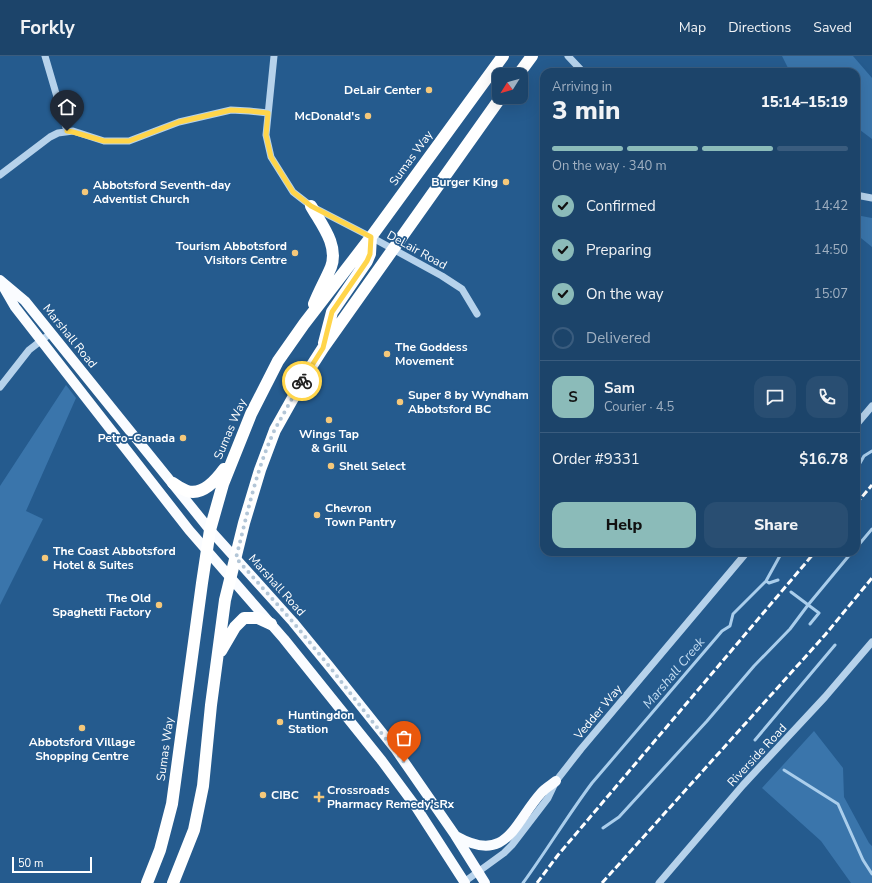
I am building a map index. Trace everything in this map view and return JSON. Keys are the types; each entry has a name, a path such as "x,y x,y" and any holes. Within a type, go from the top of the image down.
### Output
{"highway":[{"path":"484,82 495,56"},
{"name":"Sumas Way","path":"147,883 160,850 172,804 206,550 210,530 223,484 251,414 278,361 304,324 371,237 503,56"},
{"path":"523,68 532,56"},
{"path":"173,883 194,830 203,786 211,705 225,600 252,495 275,430 323,348 496,104"},
{"path":"304,324 332,265 333,256 332,246 328,234 311,206"},
{"path":"323,348 332,312 367,261 370,254 371,237"},
{"path":"173,483 188,491 199,491 214,482 232,459"},
{"path":"218,656 235,627 244,618 258,618 271,624"}],"main road":[{"name":"Marshall Road","path":"0,280 25,302 210,530 293,622 329,666 396,750 455,835 485,883"},
{"name":"Marshall Road","path":"0,280 15,306 149,480 206,550 316,677 382,761 416,808 464,882"},
{"path":"455,835 466,841 484,846 496,844 504,840 513,832 542,792 556,781"}],"street":[{"path":"45,56 67,131"},
{"name":"DeLair Road","path":"274,56 266,135 271,157 293,192 311,206 393,249 462,289 477,314"},
{"path":"568,56 579,68"},
{"path":"0,176 50,137 58,133 67,131 104,141 129,141 179,122 231,110 268,113"},
{"path":"860,196 872,198"},
{"path":"0,387 29,350 51,333"},
{"path":"860,420 872,406"},
{"name":"Vedder Way","path":"464,882 512,846 548,798 556,781 606,719 745,556"},
{"name":"Riverside Road","path":"659,883 743,785 825,697 872,642"}],"shaded area":[{"path":"782,56 853,56 872,78 872,139 860,130 860,68 788,68"},
{"path":"860,216 872,218 872,247 860,237"},
{"path":"66,385 76,398 26,511 43,519 0,605 0,486"},
{"path":"814,731 843,768 844,797 872,846 872,883 851,883 821,841 762,788"}],"waterway":[{"name":"Marshall Creek","path":"860,463 864,456 872,451"},
{"path":"860,543 872,529"},
{"name":"Marshall Creek","path":"523,883 592,783 722,631 730,626 733,614 766,581 780,556"},
{"path":"603,828 619,817 707,721 754,666 790,629 849,556"},
{"path":"766,581 769,583 778,580"},
{"path":"791,592 819,613 810,624"},
{"path":"755,740 835,645"},
{"path":"784,770 838,804 863,860 872,874"}],"railway":[{"path":"860,499 872,485"},
{"path":"537,883 558,855 812,556"},
{"path":"602,883 825,635 872,578"}],"way so far":[{"path":"302,381 275,430 260,470 244,523 236,558 293,622 404,762"}],"place":[{"name":"DeLair Center","path":"429,90"},
{"name":"McDonald's","path":"368,116"},
{"name":"Burger King","path":"506,182"},
{"name":"Abbotsford Seventh-day Adventist Church","path":"85,192"},
{"name":"Tourism Abbotsford Visitors Centre","path":"295,253"},
{"name":"The Goddess Movement","path":"387,354"},
{"name":"Super 8 by Wyndham Abbotsford BC","path":"400,402"},
{"name":"Wings Tap & Grill","path":"329,420"},
{"name":"Petro-Canada","path":"183,438"},
{"name":"Shell Select","path":"331,466"},
{"name":"Chevron Town Pantry","path":"317,515"},
{"name":"The Coast Abbotsford Hotel & Suites","path":"45,558"},
{"name":"The Old Spaghetti Factory","path":"159,605"},
{"name":"Huntingdon Station","path":"280,722"},
{"name":"Abbotsford Village Shopping Centre","path":"82,728"},
{"name":"CIBC","path":"263,795"},
{"name":"Crossroads Pharmacy Remedy'sRx","path":"319,797"}],"route":[{"path":"67,131 104,141 129,141 179,122 231,110 268,113 266,135 271,157 293,192 311,206 371,237 370,254 367,261 332,312 323,348 302,381"}]}
